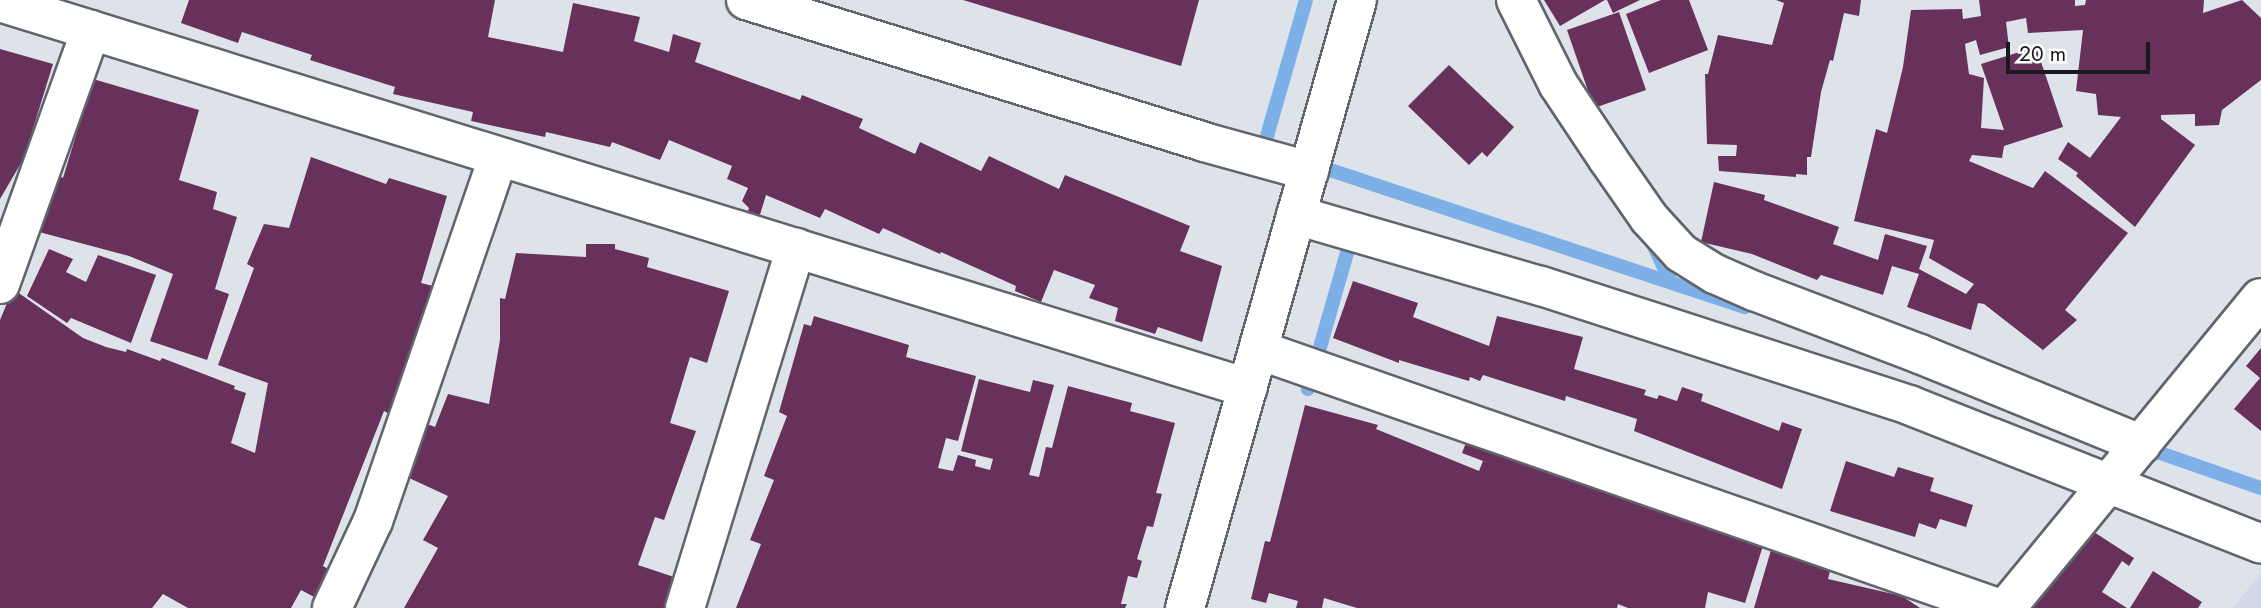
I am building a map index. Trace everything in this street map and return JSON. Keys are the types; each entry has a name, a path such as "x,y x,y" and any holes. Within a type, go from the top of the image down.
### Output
{"street":[{"path":"746,0 1309,172"},
{"path":"1192,606 1248,388 1357,0"},
{"path":"1516,0 1559,84 1649,218 1681,253 1715,274 1754,291 1920,354 2141,444"},
{"path":"0,2 1248,388"},
{"path":"0,284 91,30"},
{"path":"332,608 373,521 498,157"},
{"path":"1296,215 1568,294 1909,405 2261,544"},
{"path":"685,608 796,248"},
{"path":"2006,608 2261,298"},
{"path":"1259,350 1998,608"}],"shaded area":[{"path":"2261,573 2261,608 2233,608"}],"building":[{"path":"189,0 495,0 488,37 563,52 573,3 640,17 634,41 669,52 673,34 701,43 695,62 800,100 802,95 863,119 859,128 915,154 920,142 981,171 989,156 1059,189 1065,175 1190,226 1180,251 1222,266 1202,342 1158,327 1155,334 1115,321 1118,308 1089,298 1095,285 1054,270 1041,302 1015,291 1016,286 941,252 940,254 883,228 879,234 825,209 820,218 766,195 759,218 747,214 749,208 742,201 748,188 727,179 732,166 669,140 660,160 612,142 610,147 546,132 545,137 471,121 473,112 393,94 395,87 310,60 312,55 242,32 238,43 181,23"},
{"path":"963,0 1199,0 1181,66"},
{"path":"1544,0 1605,0 1560,26"},
{"path":"1607,0 1640,0 1613,13"},
{"path":"1661,0 1689,0 1708,50 1649,73 1626,14"},
{"path":"1776,0 1861,0 1859,16 1844,13 1833,61 1830,60 1821,92 1811,157 1807,157 1807,175 1796,174 1796,177 1719,171 1718,156 1736,156 1737,145 1707,144 1705,74 1708,74 1718,35 1772,45 1784,3"},
{"path":"1979,0 2075,0 2075,6 2085,5 2086,0 2204,0 2203,13 2242,0 2261,18 2261,80 2222,110 2219,125 2195,126 2195,114 2161,115 2161,119 2195,145 2135,227 2076,176 2078,173 2058,159 2068,142 2090,158 2121,117 2098,115 2096,94 2076,91 2083,30 2028,33 2026,18 2006,22 2009,47 1980,55 1976,40 1965,44 1969,74 1984,78 1981,128 2004,130 1981,64 2036,47 2063,127 2004,146 2002,158 1972,155 1969,161 2033,188 2045,171 2128,233 2065,310 2077,320 2043,350 1984,304 1978,303 1971,330 1907,307 1919,274 1892,266 1883,295 1821,275 1817,280 1752,254 1701,242 1714,182 1765,195 1764,200 1839,227 1833,244 1878,260 1885,234 1927,246 1919,269 1966,294 1974,284 1929,258 1934,240 1854,221 1876,129 1887,133 1903,67 1911,10 1962,9 1963,19 1981,16"},
{"path":"1619,12 1646,90 1594,108 1567,30"},
{"path":"0,49 53,64 24,158 0,199"},
{"path":"1449,65 1514,127 1487,157 1482,152 1469,165 1408,106"},
{"path":"93,79 199,110 179,180 217,192 213,209 237,217 215,289 229,294 207,360 150,341 173,274 129,256 39,232 56,174 63,178"},
{"path":"311,157 386,184 389,178 447,196 421,283 433,286 395,417 384,411 323,566 330,570 316,598 301,590 291,608 188,608 163,594 152,608 0,608 0,320 13,289 83,338 160,361 162,358 235,386 234,389 246,393 231,443 255,453 268,383 218,365 254,268 247,264 264,224 289,228"},
{"path":"586,244 615,244 615,249 649,258 647,267 729,291 707,363 690,357 670,423 696,431 664,520 655,517 638,565 677,578 666,608 404,608 438,548 423,540 448,496 407,477 427,424 435,427 448,394 489,404 500,340 500,298 505,299 516,253 586,257"},
{"path":"49,249 73,259 66,272 86,282 98,255 156,275 131,343 71,318 67,323 27,296"},
{"path":"1353,281 1418,303 1413,317 1489,346 1497,316 1583,337 1574,369 1646,390 1644,395 1657,399 1659,395 1677,401 1682,387 1703,394 1701,401 1779,431 1782,422 1802,429 1782,489 1634,431 1637,419 1566,396 1565,401 1483,375 1480,381 1470,377 1469,381 1399,360 1399,363 1333,338"},
{"path":"814,316 909,345 906,357 976,376 958,441 946,438 938,468 953,471 958,455 976,460 975,466 990,470 993,459 961,451 979,379 1030,392 1033,380 1054,385 1029,475 1039,477 1046,447 1052,448 1068,386 1132,403 1130,411 1175,423 1156,493 1162,494 1153,527 1147,526 1137,559 1142,561 1137,578 1128,576 1121,604 1127,604 1125,608 736,608 761,544 750,540 774,480 764,476 787,416 779,412 804,324 811,326"},
{"path":"2261,348 2261,431 2234,409 2260,378 2246,366"},
{"path":"1305,405 1378,425 1376,429 1479,471 1483,461 1462,453 1469,435 1766,536 1745,603 1708,592 1705,608 1628,608 1618,604 1617,608 1357,608 1324,598 1322,608 1296,608 1298,601 1269,593 1266,603 1251,599 1265,541 1270,542"},
{"path":"1846,461 1894,477 1898,467 1934,478 1930,491 1973,505 1966,527 1940,519 1936,529 1919,523 1915,537 1830,511"},
{"path":"2080,523 2134,558 2129,566 2122,561 2102,592 2127,608 2025,608"},
{"path":"1771,550 1831,567 1828,579 1902,596 1920,608 1754,608"},
{"path":"2153,571 2202,602 2198,608 2130,608"}],"waterway":[{"path":"1261,157 1306,0"},
{"path":"1312,164 1745,307"},
{"path":"1308,389 1353,232"},
{"path":"1653,244 1670,280"},
{"path":"2143,447 2261,488"}]}
